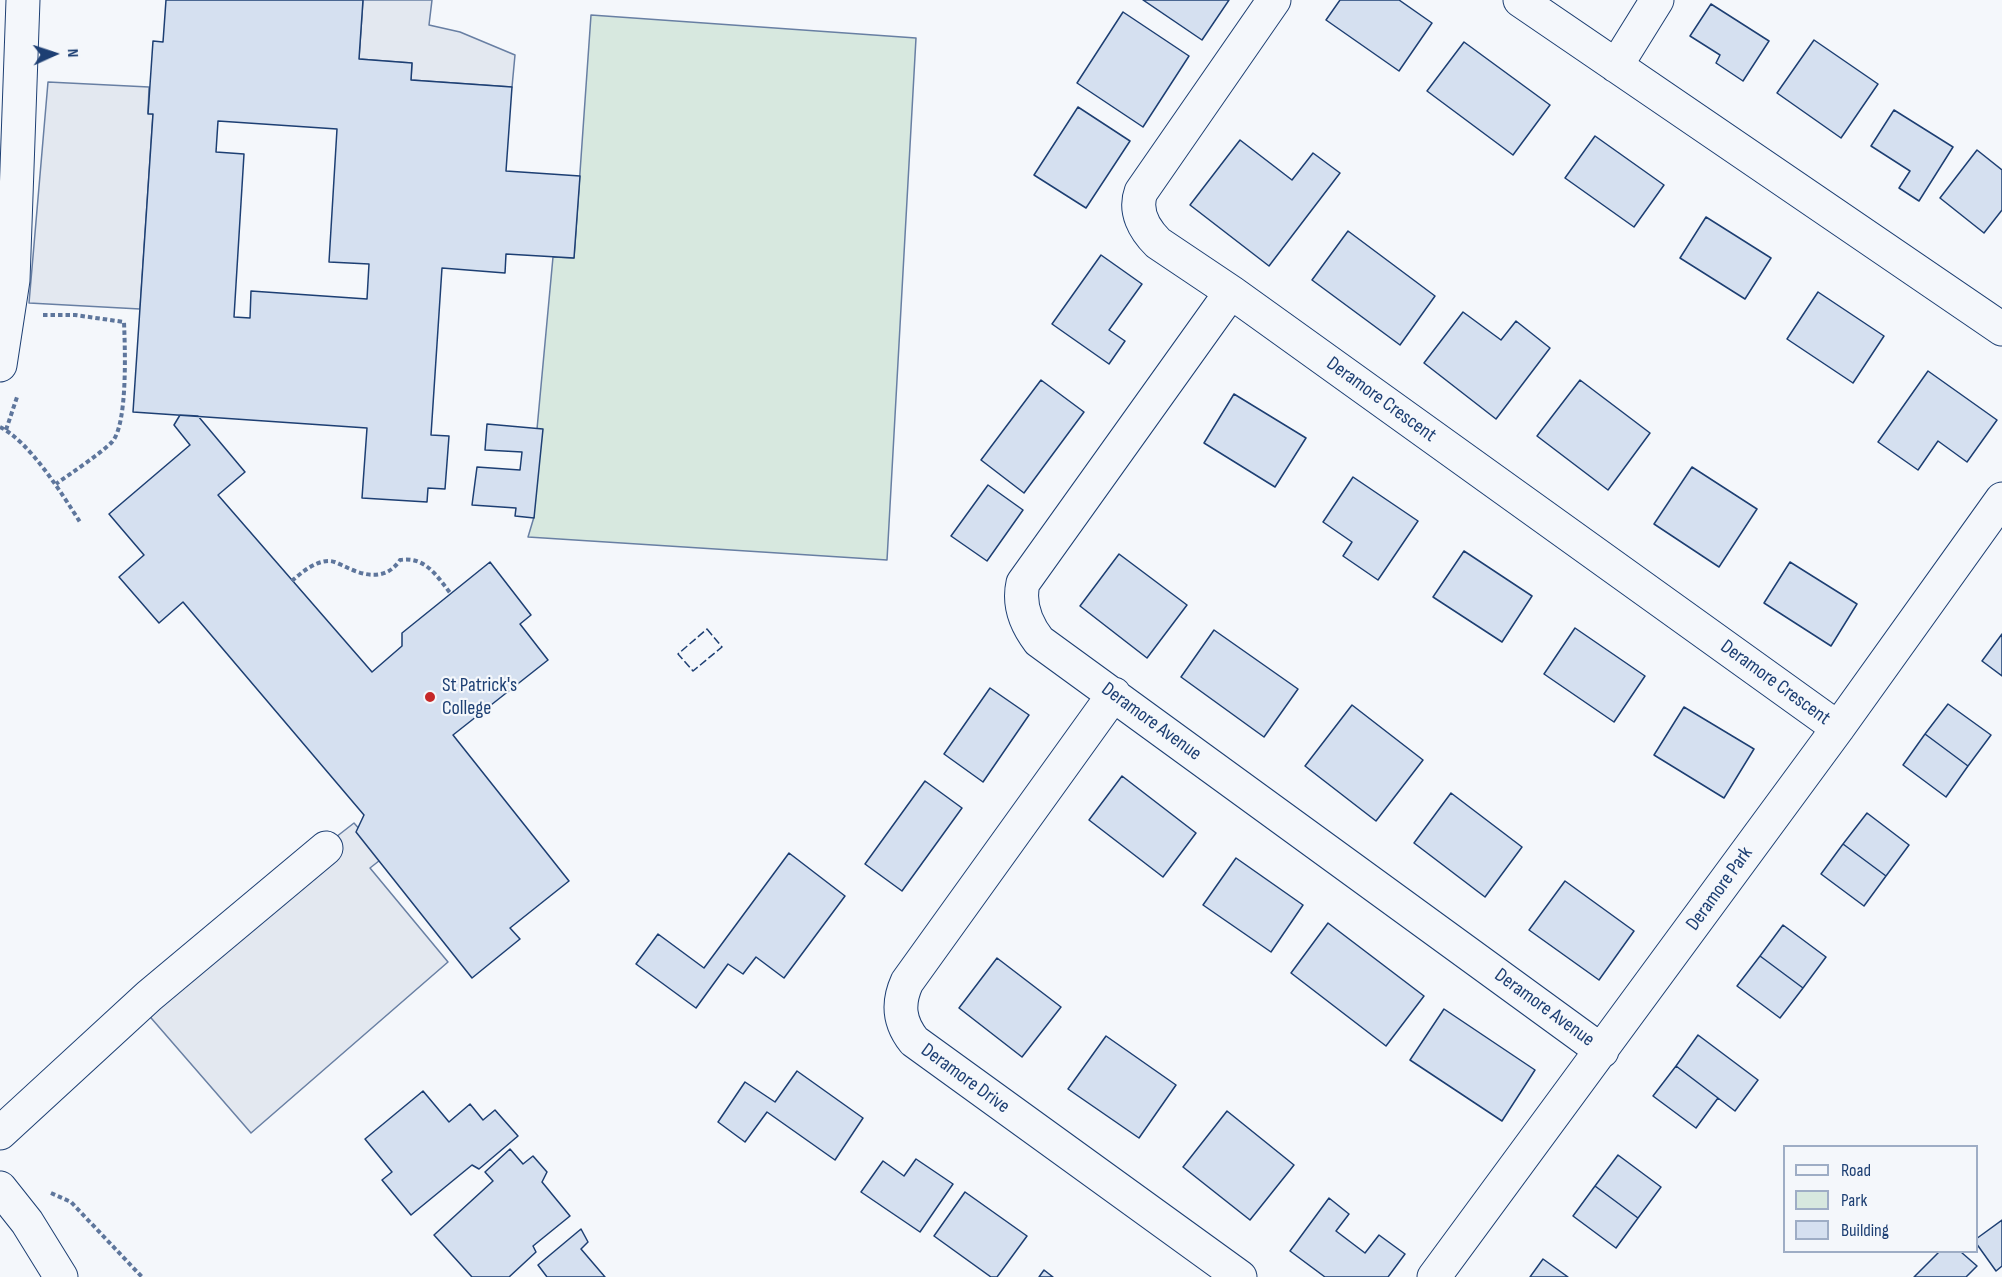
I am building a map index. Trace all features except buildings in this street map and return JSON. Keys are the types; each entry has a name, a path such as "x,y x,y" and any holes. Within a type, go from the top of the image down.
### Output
{"street":[{"path":"0,365 13,280 23,0"},
{"name":"Deramore Crescent","path":"1274,0 1144,187 1138,204 1141,219 1153,238 1838,728"},
{"path":"1520,0 2002,329"},
{"path":"1616,66 1657,0"},
{"name":"Deramore Avenue","path":"1231,292 1023,583 1021,601 1029,628 1039,641 1602,1051"},
{"name":"Deramore Park","path":"1434,1277 1838,728 2002,499"},
{"name":"Deramore Drive","path":"1114,694 907,982 900,1000 901,1018 914,1041 1240,1277"},
{"path":"0,1133 149,996 326,848"},
{"path":"0,1188 27,1222 61,1277"}],"path":[{"path":"35,316 75,315 124,322 124,384 119,427 113,441 56,484"},
{"path":"6,430 17,396"},
{"path":"0,427 25,448 56,484 80,522"},
{"path":"292,581 305,570 320,562 332,560 361,574 375,575 386,574 395,568 400,560 412,558 425,563 451,594"},
{"path":"51,1192 71,1202 142,1277"}],"green space":[{"path":"591,15 916,38 887,560 528,537 534,517 537,429 553,257 574,258"}],"shaded area":[{"path":"363,0 432,0 429,25 460,32 515,55 512,87 411,80 412,63 359,59"},
{"path":"48,82 149,87 148,113 153,114 140,309 29,303"},
{"path":"354,823 384,857 370,868 448,962 251,1133 132,996"}],"fence":[{"path":"707,629 722,647 693,671 678,654 707,629"}],"place":[{"name":"St Patrick's College","path":"430,697"}]}
